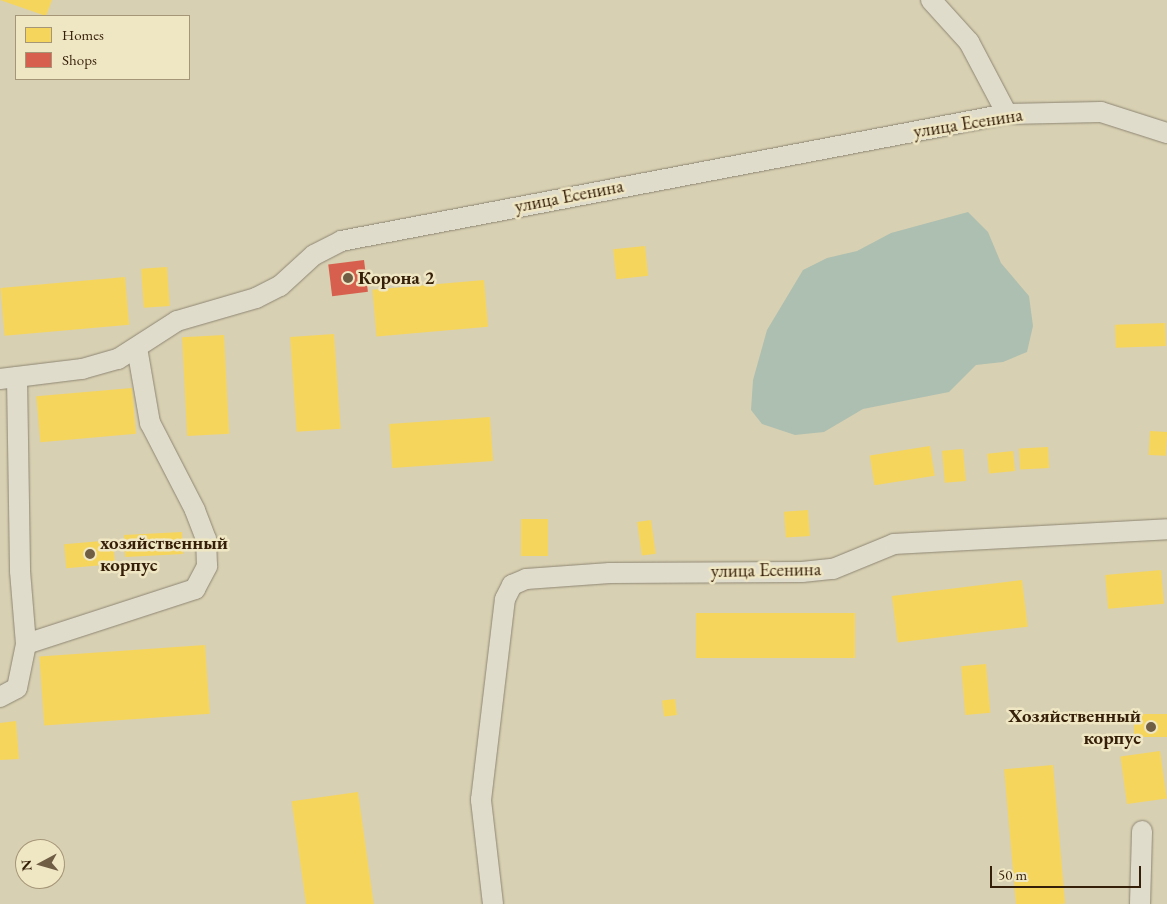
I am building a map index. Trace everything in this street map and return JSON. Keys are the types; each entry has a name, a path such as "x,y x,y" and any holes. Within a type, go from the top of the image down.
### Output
{"street":[{"path":"931,0 970,42 1007,114"},
{"name":"улица Есенина","path":"9,378 82,369 118,359 177,321 256,298 280,286 314,255 341,241 1007,114 1101,112 1167,134"},
{"path":"26,644 195,589 207,566 206,539 195,510 150,423 137,348"},
{"path":"0,697 17,688 26,644 9,378"},
{"name":"улица Есенина","path":"493,904 481,800 505,599 512,585 526,579 610,573 802,572 833,569 894,544 1167,529"},
{"path":"1140,904 1142,831"}],"shaded area":[{"path":"968,212 988,232 1001,263 1029,296 1033,326 1027,352 1003,362 976,365 949,392 863,409 824,432 795,435 762,424 751,410 753,380 767,330 803,270 827,258 857,251 891,233"}],"building: Homes":[{"path":"0,0 52,0 46,15"},
{"path":"645,246 648,276 616,279 613,249"},
{"path":"167,267 170,306 144,308 141,269"},
{"path":"125,277 129,325 5,336 0,288"},
{"path":"484,280 488,327 377,337 372,290"},
{"path":"1165,323 1166,346 1116,348 1115,325"},
{"path":"334,334 341,429 297,432 290,337"},
{"path":"224,335 229,434 187,436 182,337"},
{"path":"132,388 136,434 40,442 36,396"},
{"path":"490,417 493,461 392,468 389,424"},
{"path":"1150,431 1167,432 1166,456 1149,455"},
{"path":"930,446 935,476 874,485 870,456"},
{"path":"1048,447 1049,468 1020,469 1019,449"},
{"path":"963,449 966,481 945,483 942,451"},
{"path":"1013,451 1015,471 989,474 987,454"},
{"path":"808,510 810,536 786,538 784,512"},
{"path":"521,519 548,519 548,556 521,556"},
{"path":"651,520 656,554 642,556 637,522"},
{"path":"182,532 183,554 125,557 124,535"},
{"name":"хозяйственный корпус","path":"113,540 115,564 66,568 64,544"},
{"path":"1161,570 1164,604 1108,609 1105,575"},
{"path":"1022,580 1028,627 898,643 892,596"},
{"path":"696,613 855,613 855,658 696,658"},
{"path":"205,645 210,714 44,725 39,657"},
{"path":"986,664 990,713 965,715 961,666"},
{"path":"675,699 677,715 664,716 662,701"},
{"name":"Хозяйственный корпус","path":"1134,714 1167,714 1167,737 1134,737"},
{"path":"16,721 19,759 0,760 0,723"},
{"path":"1160,751 1167,799 1127,804 1120,757"},
{"path":"1053,765 1065,903 1016,904 1004,769"},
{"path":"358,792 374,904 306,904 292,801"}],"building: Shops":[{"name":"Корона 2","path":"364,260 368,292 332,296 328,264"}],"place":[{"name":"Корона 2","path":"348,278"},
{"name":"хозяйственный корпус","path":"90,554"},
{"name":"Хозяйственный корпус","path":"1151,727"}]}
